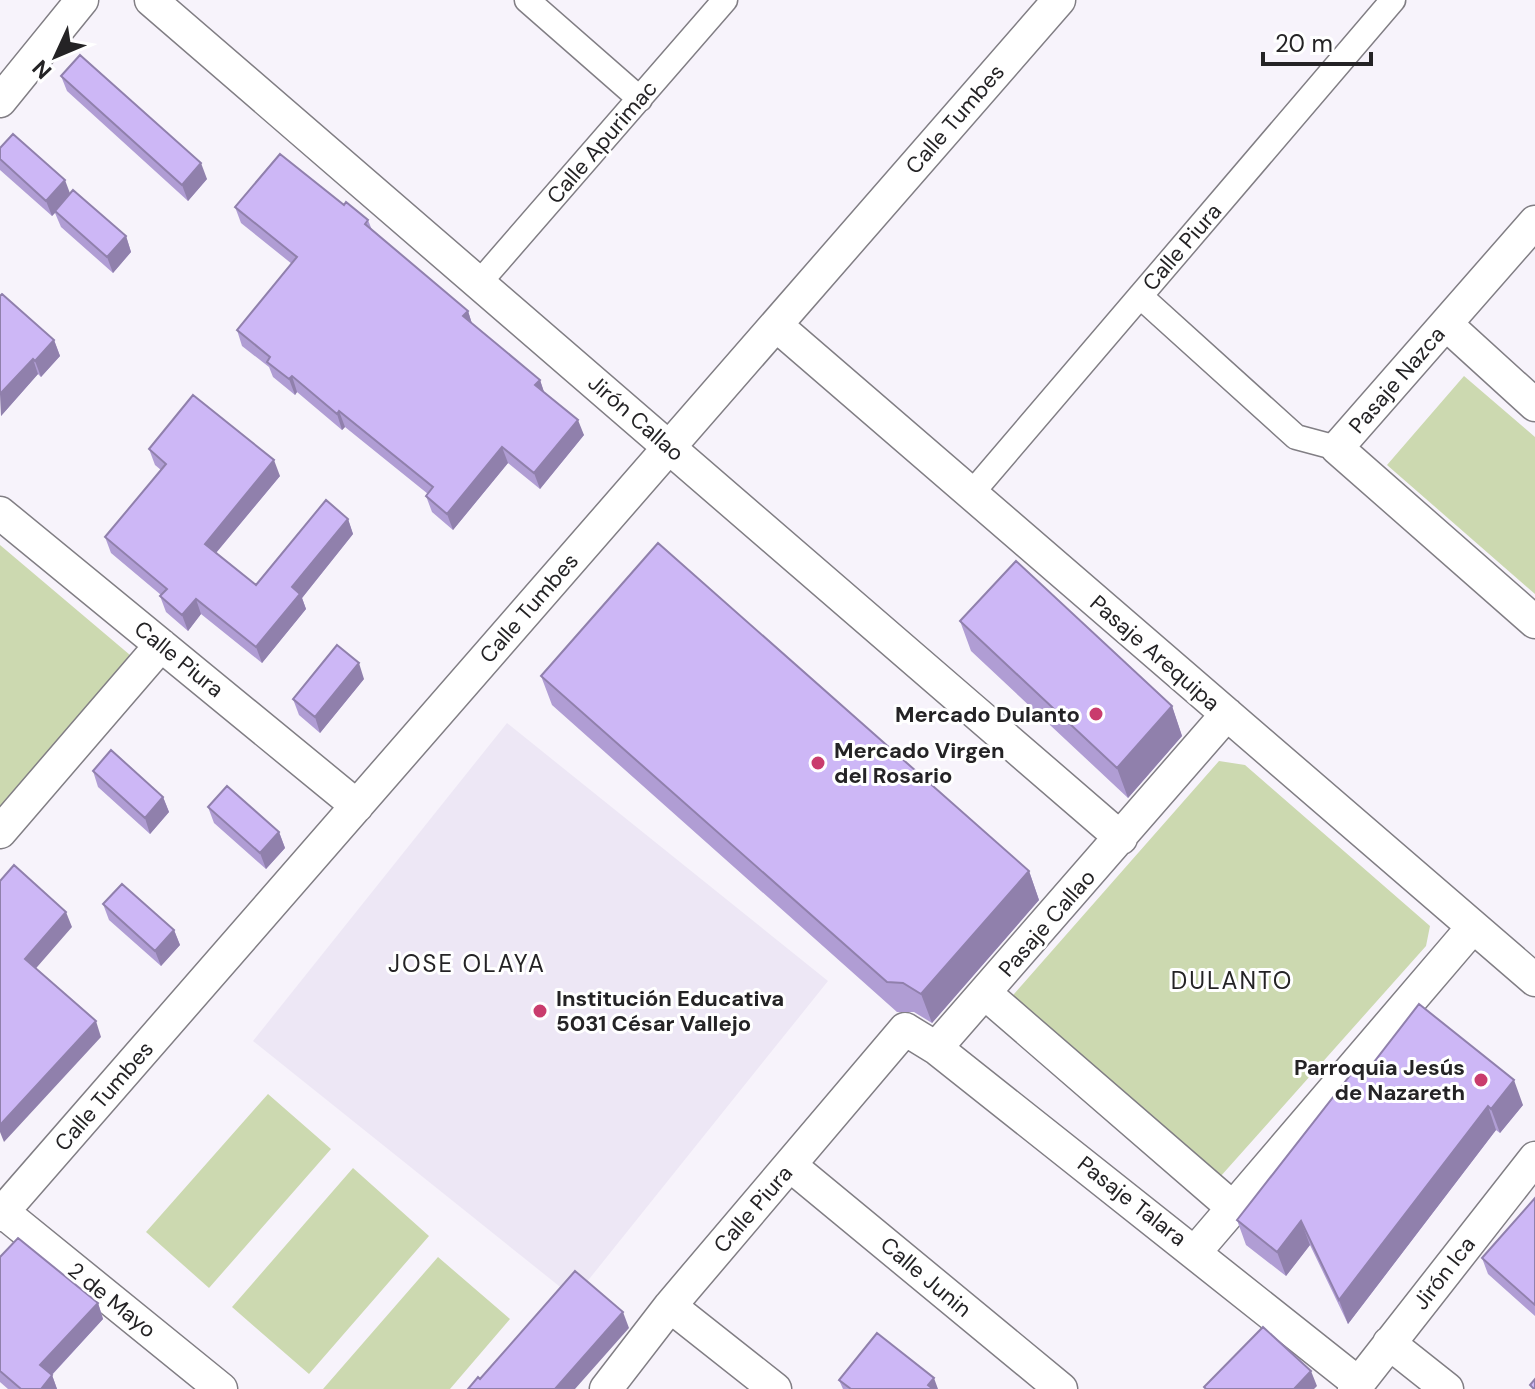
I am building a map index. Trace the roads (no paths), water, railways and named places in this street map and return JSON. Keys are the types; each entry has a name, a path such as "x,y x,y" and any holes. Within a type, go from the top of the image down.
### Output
{"street":[{"path":"0,101 82,0"},
{"name":"Jirón Callao","path":"151,0 1121,838"},
{"path":"527,0 640,99"},
{"name":"Calle Apurimac","path":"479,283 725,0"},
{"name":"Calle Tumbes","path":"1,1214 1059,0"},
{"name":"Calle Piura","path":"971,494 1393,0"},
{"name":"Pasaje Nazca","path":"1535,222 1337,448 1535,622"},
{"path":"1140,296 1296,437 1337,448"},
{"path":"1446,324 1535,405"},
{"name":"Pasaje Arequipa","path":"776,325 1535,980"},
{"name":"Calle Piura","path":"0,513 357,806"},
{"path":"0,832 161,645"},
{"name":"Pasaje Callao","path":"1227,714 986,994 1232,1207"},
{"path":"1196,1251 1473,927"},
{"path":"936,1048 986,994"},
{"name":"Pasaje Talara","path":"901,1030 909,1029 936,1048 1196,1251 1356,1386"},
{"name":"Calle Piura","path":"606,1389 670,1306 791,1166 901,1030"},
{"name":"Jirón Ica","path":"1356,1386 1535,1158"},
{"name":"Calle Junin","path":"791,1166 1061,1389"},
{"name":"2 de Mayo","path":"1,1214 221,1389"},
{"path":"670,1306 775,1389"},
{"path":"1389,1343 1447,1389"}],"place":[{"name":"Mercado Dulanto","path":"1096,714"},
{"name":"Mercado Virgen del Rosario","path":"818,763"},
{"name":"Institución Educativa 5031 César Vallejo","path":"540,1011"},
{"name":"Parroquia Jesús de Nazareth","path":"1481,1080"}],"district":[{"name":"JOSE OLAYA","path":"467,963"},
{"name":"DULANTO","path":"1232,980"}]}
